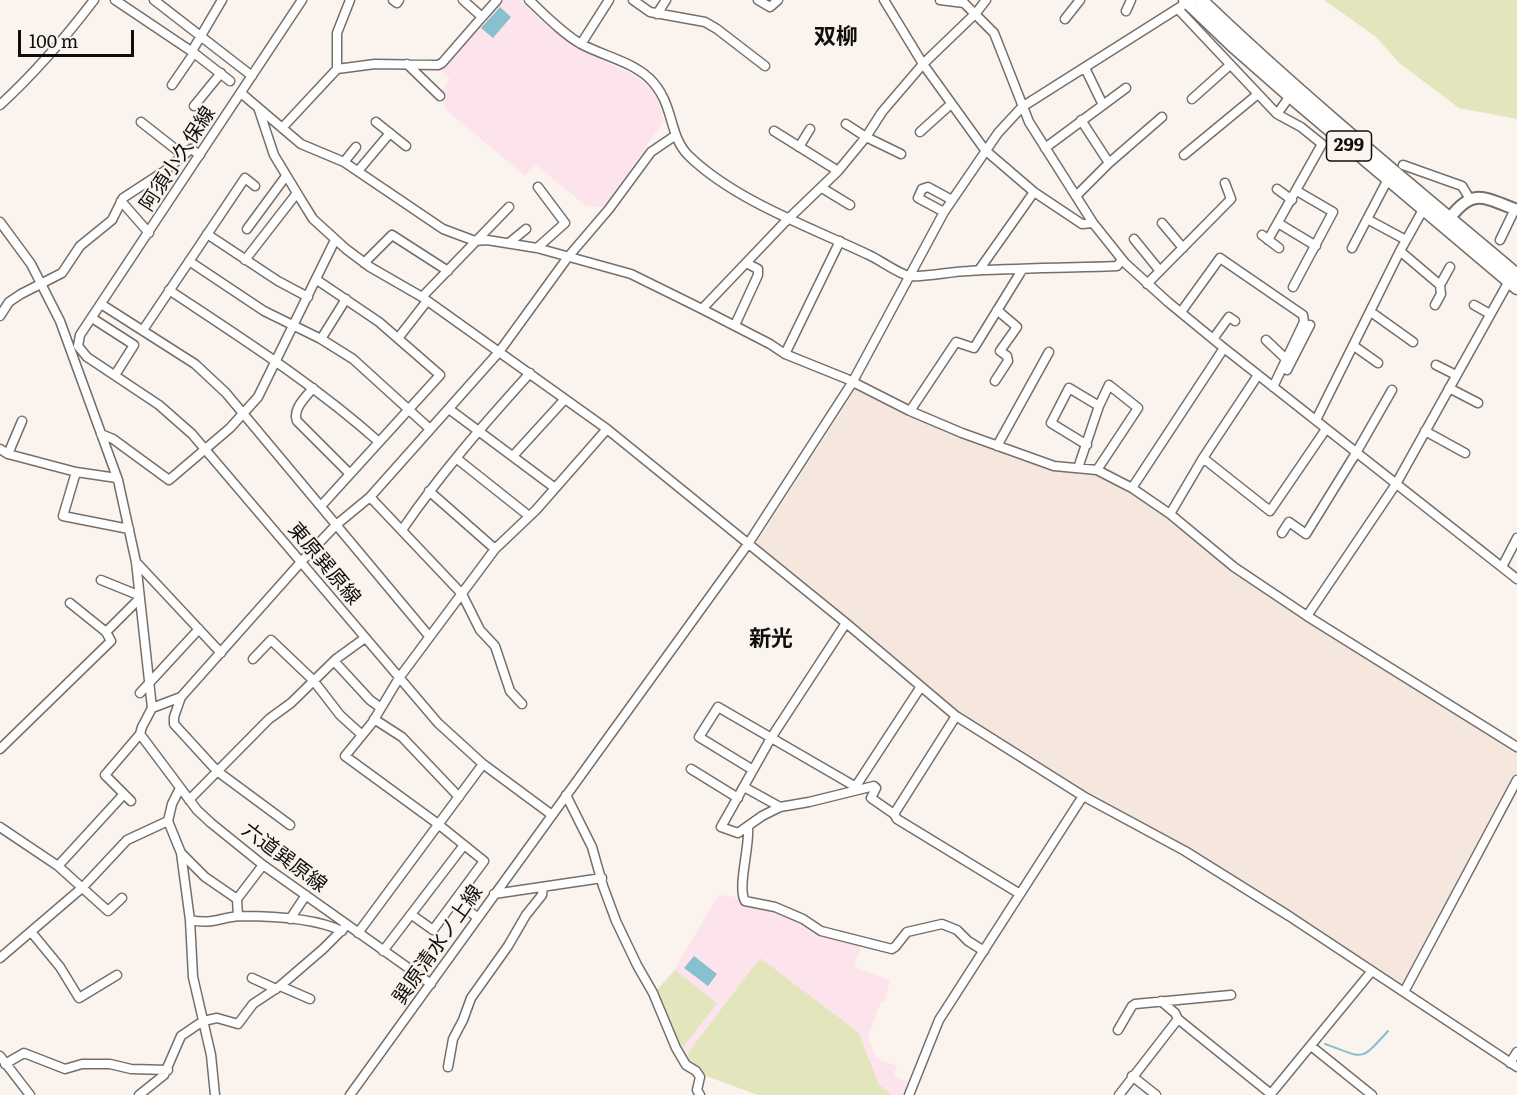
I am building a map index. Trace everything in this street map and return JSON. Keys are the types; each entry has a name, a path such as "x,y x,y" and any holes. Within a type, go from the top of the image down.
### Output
{"highway":[{"name":"299","path":"1201,0 1248,45 1447,221 1515,276"},
{"name":"299","path":"1186,3 1388,179 1424,208 1447,221"}],"main road":[{"path":"1447,221 1464,202 1470,199 1490,199 1516,210"}],"street":[{"path":"0,105 65,38 94,0"},
{"path":"115,0 193,52 230,81"},
{"path":"154,0 252,76"},
{"path":"172,85 222,0"},
{"name":"阿須小久保線","path":"81,335 302,0"},
{"path":"337,69 337,33 350,0"},
{"path":"393,0 397,3 399,0"},
{"path":"463,0 482,17"},
{"path":"282,128 337,69 375,64 438,65 442,63 497,0"},
{"path":"529,0 569,36 640,70 652,81 662,92 669,106 681,146 700,167 731,187 789,218 909,276 979,270 1117,266 1122,260"},
{"path":"582,44 609,0"},
{"path":"633,0 650,12 705,22 765,66"},
{"path":"657,14 666,0"},
{"path":"758,0 770,8 778,0"},
{"path":"884,0 923,64 985,150 1034,192 1082,224 1094,223"},
{"path":"940,0 963,2 986,23 996,38 1022,107 1045,148 1094,223 1122,260 1147,284 1224,348 1517,579"},
{"path":"702,309 789,218 838,171 866,137 882,112 923,64 976,13 986,0"},
{"path":"1065,19 1080,0"},
{"path":"1126,11 1131,0"},
{"path":"1186,3 1222,56 1277,114 1301,127 1322,144 1278,223 1265,237 1279,248"},
{"name":"巽原清水ノ上線","path":"350,1095 748,544 852,383 944,212 985,150 1010,118 1022,107 1186,3"},
{"path":"1222,56 1232,45"},
{"path":"407,64 440,96"},
{"path":"1192,99 1230,65"},
{"path":"1085,68 1103,105"},
{"path":"194,106 221,73"},
{"path":"1045,148 1126,88"},
{"path":"241,93 302,144 344,162 436,225 475,241 509,243 537,248 631,274 735,325 785,354 847,379 910,411 1054,466 1097,470 1132,488 1170,514 1234,567 1307,616 1517,747"},
{"path":"1184,155 1258,94"},
{"path":"1277,114 1290,96"},
{"path":"920,132 951,104"},
{"path":"260,110 274,155 286,176 313,219 335,240 364,263 425,299 607,429 846,623 920,688 956,716 1083,796 1185,851 1289,916 1514,1065 1517,1052"},
{"path":"1076,196 1109,163 1162,117"},
{"path":"1081,120 1109,163"},
{"path":"141,122 183,155"},
{"path":"376,122 406,146"},
{"path":"846,124 866,137 901,154"},
{"path":"799,147 810,129"},
{"path":"774,131 838,171"},
{"path":"358,171 390,134"},
{"path":"290,825 217,771 174,724 174,717 181,698 301,562 336,525 370,497 449,409 499,352 568,257 609,209 651,152 676,135"},
{"path":"344,162 356,147"},
{"path":"0,316 9,302 62,273 80,246 112,220 123,198 166,170 191,149 200,155"},
{"path":"1403,165 1462,186 1470,199"},
{"path":"247,228 286,176"},
{"path":"143,330 244,178 255,186"},
{"path":"1352,248 1388,179"},
{"path":"1147,284 1231,199 1225,183"},
{"path":"944,212 918,198 922,189 928,187 952,200"},
{"path":"537,248 565,223 538,188"},
{"path":"822,188 850,205"},
{"path":"1277,189 1292,200"},
{"path":"1293,287 1333,212 1297,191"},
{"path":"979,270 1034,192"},
{"path":"245,260 297,193"},
{"path":"121,201 149,233"},
{"path":"399,337 448,271 509,207"},
{"path":"1316,420 1400,250 1424,208"},
{"path":"1500,240 1516,210"},
{"path":"1367,219 1406,240"},
{"path":"0,222 32,264 72,349 117,478 129,529 136,562 138,597 152,708 140,734 105,775 131,801"},
{"path":"1162,223 1183,248"},
{"path":"1278,223 1316,246"},
{"path":"509,243 526,229"},
{"path":"207,234 245,260 308,297"},
{"path":"364,263 392,235 448,271"},
{"path":"1134,239 1160,271"},
{"path":"100,434 114,439 169,480 244,414 258,397 335,240"},
{"path":"785,354 840,241"},
{"path":"1400,250 1440,285"},
{"path":"1181,312 1220,258 1303,315 1304,322 1286,358 1275,388"},
{"path":"189,261 264,311 321,339 369,372 430,429"},
{"path":"735,325 758,275 758,269 746,263"},
{"path":"1435,305 1441,294 1440,285 1450,267"},
{"path":"910,411 956,342 974,348 1022,270"},
{"path":"1307,616 1396,484 1490,314 1515,276"},
{"path":"317,280 399,337 440,375 321,506"},
{"path":"169,290 314,388 341,408 379,442"},
{"path":"321,339 346,299"},
{"path":"101,304 195,364 226,393 429,636"},
{"path":"1474,305 1490,314"},
{"path":"995,381 1008,361 1007,356 1000,351 1017,327 997,310"},
{"path":"1371,312 1413,342"},
{"path":"1213,339 1229,317 1234,321"},
{"path":"92,318 134,345 115,375"},
{"path":"1275,388 1310,325"},
{"name":"東原巽原線","path":"81,335 78,346 82,353 175,418 206,449 438,723 483,764 552,815"},
{"path":"1266,340 1286,358"},
{"path":"1354,346 1378,363"},
{"path":"1132,488 1224,348"},
{"path":"997,446 1049,352"},
{"path":"1436,365 1456,375"},
{"path":"402,530 429,491 530,373"},
{"path":"1170,514 1203,458 1258,375"},
{"path":"1078,468 1108,385 1138,408 1097,470"},
{"path":"314,388 296,411 295,417 350,474"},
{"path":"1087,445 1051,423 1070,388 1099,406"},
{"path":"1449,388 1478,403"},
{"path":"1282,533 1289,522 1306,534 1392,390"},
{"path":"513,456 566,399"},
{"path":"449,409 555,488"},
{"path":"22,421 4,452 76,472 117,478"},
{"path":"412,915 433,930 484,861 345,756 374,719 399,678 429,636 495,549 529,516 607,429"},
{"path":"1203,458 1270,511 1326,429"},
{"path":"1425,431 1465,453"},
{"path":"456,458 529,516"},
{"path":"76,472 63,516 129,529"},
{"path":"429,491 495,549"},
{"path":"370,497 462,594 480,630 495,646 510,691 522,704"},
{"path":"1502,567 1517,538"},
{"path":"136,562 221,653"},
{"path":"101,580 138,597"},
{"path":"106,632 138,597"},
{"path":"0,749 111,641 106,632 70,603"},
{"path":"846,623 771,738 721,826 738,833 762,816 780,807 809,802 855,788 874,786 876,788 872,798 894,814 897,819 1020,894"},
{"path":"140,693 199,629"},
{"path":"189,800 269,719 291,703 334,661 365,638"},
{"path":"254,659 271,640 313,680 340,715 362,735"},
{"path":"334,661 370,700 381,708"},
{"path":"855,788 920,688"},
{"path":"152,708 181,698"},
{"path":"753,770 699,737 718,707 855,788"},
{"path":"894,814 956,716"},
{"path":"374,719 402,737 459,797"},
{"name":"六道巽原線","path":"140,734 189,800 211,823 263,865 306,895 344,928 358,933 431,984"},
{"path":"358,933 483,764"},
{"path":"691,769 738,798"},
{"path":"1404,992 1515,790 1517,780"},
{"path":"744,787 780,807"},
{"path":"180,788 171,804 168,821 181,853 190,920 193,977 211,1055 215,1095"},
{"path":"58,866 124,794"},
{"path":"566,795 592,847 616,921 653,993 676,1048 686,1065 696,1071 700,1077 697,1090 699,1095"},
{"path":"909,1095 933,1033 1083,796"},
{"path":"0,958 32,933 83,887 127,840 168,821"},
{"path":"0,827 58,866 108,911 122,897"},
{"path":"748,827 748,852 742,881 742,896 745,901 775,907 803,919 821,931 892,949 907,932 942,924 957,930 968,941 984,951"},
{"path":"383,951 464,845"},
{"path":"181,853 205,877 237,899"},
{"path":"238,916 237,899 263,865"},
{"path":"494,894 602,878"},
{"path":"448,1067 453,1039 471,998 508,946 526,915 542,895 543,887"},
{"path":"290,919 306,895"},
{"path":"455,900 478,918"},
{"path":"190,920 204,923 238,916 321,922 344,928"},
{"path":"139,1095 158,1081 168,1070 181,1036 203,1021 217,1018 238,1024 253,1004 278,987 344,928"},
{"path":"32,933 60,968 79,998 117,975"},
{"path":"1161,1002 1175,1013 1178,1019 1270,1095 1371,972"},
{"path":"252,978 309,999"},
{"path":"1118,1030 1131,1006 1135,1004 1231,995"},
{"path":"1119,1095 1178,1019"},
{"path":"1311,1046 1372,1095"},
{"path":"30,1095 3,1060 24,1053 65,1069 82,1064 110,1064 131,1069 168,1070"},
{"path":"1132,1076 1156,1095"}],"shaded area":[{"path":"500,0 520,0 541,21 577,48 637,77 656,96 664,120 605,207 586,206 536,165 525,176 445,109 440,93 450,79 440,70"},
{"path":"855,390 946,431 1046,466 1090,471 1121,484 1152,503 1229,563 1517,751 1517,773 1406,985 1402,987 1084,793 957,712 758,547 757,542"},
{"path":"720,895 736,897 744,903 774,910 861,946 854,967 890,980 884,1002 881,1001 868,1037 876,1058 897,1066 894,1076 908,1082 903,1095 757,1095 701,1074 689,1064 677,1047 656,994 657,989 673,972"}],"green space":[{"path":"1324,0 1517,0 1517,119 1459,108 1399,63 1376,37"},
{"path":"760,958 858,1032 879,1085 892,1095 758,1095 701,1074 690,1063 688,1053"},
{"path":"675,970 717,1003 684,1046 678,1047 657,994 658,989"}],"water":[{"path":"500,7 511,17 493,38 481,28"},
{"path":"694,956 717,974 708,986 684,968"}],"waterway":[{"path":"1325,1044 1361,1055 1372,1048 1388,1031"}],"district":[{"name":"双柳","path":"836,38"},
{"name":"新光","path":"771,640"}]}
